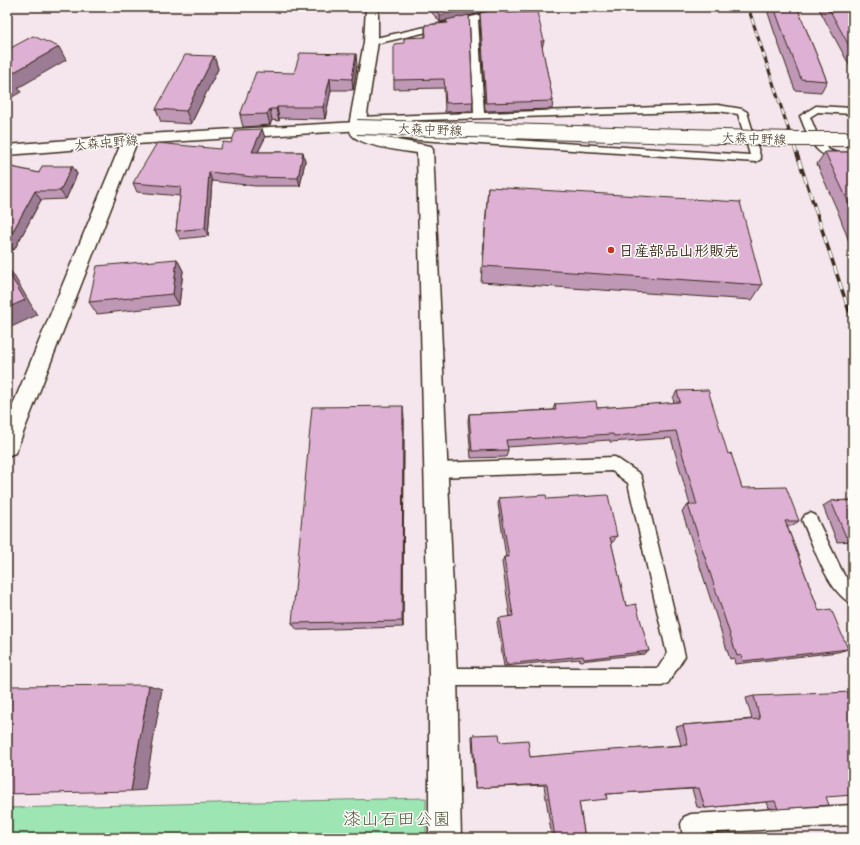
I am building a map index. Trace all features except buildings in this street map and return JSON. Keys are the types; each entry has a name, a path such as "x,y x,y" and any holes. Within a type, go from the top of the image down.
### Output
{"street":[{"path":"372,7 372,42 358,127 376,141 426,150 443,677 445,838"},
{"name":"大森中野線","path":"7,150 130,140 358,127 792,139 853,138"},
{"path":"7,446 130,140"}],"lane":[{"path":"372,42 518,9"},
{"path":"474,20 479,116"},
{"path":"718,108 742,112 756,159 358,127 479,116 718,108"},
{"path":"853,111 816,109 805,116 818,149 836,159 853,158"},
{"path":"436,470 615,464 635,479 676,656 662,677 443,677"},
{"path":"810,520 838,581 853,596"},
{"path":"694,838 691,824 853,814"}],"green space":[{"name":"漆山石田公園","path":"426,798 426,838 7,838 7,808"}],"railway":[{"path":"748,7 794,146"},
{"path":"794,145 853,323"}],"place":[{"name":"日産部品山形販売","path":"611,250"}]}
